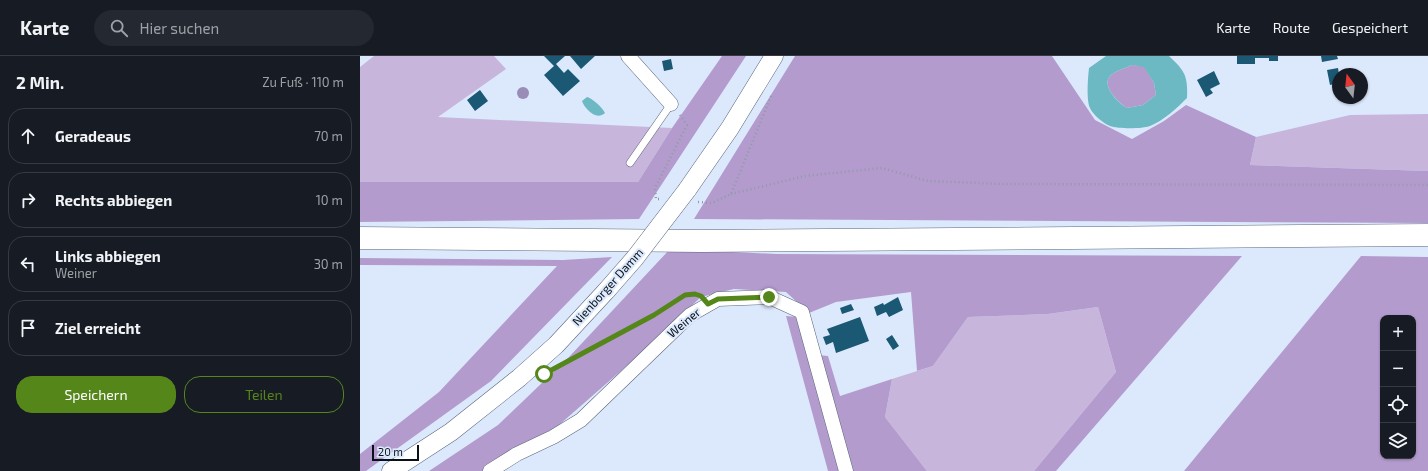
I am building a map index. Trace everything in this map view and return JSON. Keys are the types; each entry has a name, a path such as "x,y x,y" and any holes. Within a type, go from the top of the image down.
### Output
{"highway":[{"path":"360,238 702,241 1428,236"}],"street":[{"path":"628,56 671,104"},
{"name":"Nienborger Damm","path":"391,471 450,432 519,378 556,345 607,290 635,258 687,190 730,128 774,56"},
{"name":"Weiner","path":"490,471 517,454 552,437 581,420 690,315 718,299 769,297 802,312 846,471"}],"lane":[{"path":"630,163 671,104"}],"path":[{"path":"731,194 805,176 882,168 928,181 1003,184 1428,185"},
{"path":"558,366 654,315 685,295 695,294 701,296 708,304"}],"shaded area":[{"path":"374,56 494,56 506,69 438,117 672,128 638,182 360,182 360,67"},
{"path":"722,56 746,56 639,219 360,222 360,182 638,182 672,128"},
{"path":"795,56 1052,56 1095,120 1132,139 1164,121 1186,105 1256,137 1250,165 1428,171 1428,223 694,219"},
{"path":"1132,65 1144,66 1154,83 1156,95 1143,105 1127,108 1115,98 1109,88 1108,79 1119,70"},
{"path":"1428,114 1428,171 1250,165 1256,137 1350,115"},
{"path":"670,249 776,254 1242,256 1056,471 1034,471 1116,372 1098,307 1048,314 968,317 933,366 917,371 911,292 836,302 809,313 786,292 734,289 701,297 639,355 559,425 482,471 429,471 498,425 569,357"},
{"path":"1361,256 1428,257 1428,471 1184,471"},
{"path":"612,257 491,381 366,471 360,471 360,454 439,392 557,266 360,265 360,258 563,260"},
{"path":"1098,307 1116,372 1034,471 927,471 885,417 892,379 933,366 968,317 1048,314"},
{"path":"786,316 799,317 808,354 828,356 840,396 892,379 885,417 927,471 828,471"}],"water":[{"path":"1106,56 1169,56 1179,66 1184,74 1187,84 1187,98 1165,118 1150,126 1142,128 1118,128 1110,126 1098,118 1090,108 1088,94 1089,68","holes":["1132,65 1144,67 1154,83 1156,95 1143,105 1127,108 1115,98 1109,89 1108,79 1113,73"]},
{"path":"587,97 592,99 605,113 598,116 591,113 582,101"}],"building":[{"path":"544,56 565,56 556,64 564,73 568,69 580,81 563,96 544,75 554,66"},
{"path":"570,56 595,56 581,69"},
{"path":"1237,56 1278,56 1278,61 1269,61 1269,58 1255,58 1255,64 1237,64"},
{"path":"1321,56 1337,56 1338,59 1322,62"},
{"path":"671,59 673,69 664,71 662,61"},
{"path":"1332,69 1332,84 1330,85 1327,70"},
{"path":"1214,71 1220,84 1210,89 1213,93 1206,97 1197,80"},
{"path":"480,90 488,101 475,111 467,100"},
{"path":"898,297 903,310 889,317 886,312 877,316 874,307 883,303 884,305"},
{"path":"851,304 854,310 842,314 840,308"},
{"path":"860,317 869,341 836,353 833,342 826,345 823,337 830,335 827,329"},
{"path":"892,335 899,346 893,350 886,339"}],"route":[{"path":"544,374 654,315 685,295 695,294 701,296 708,304 718,299 769,297"}]}
